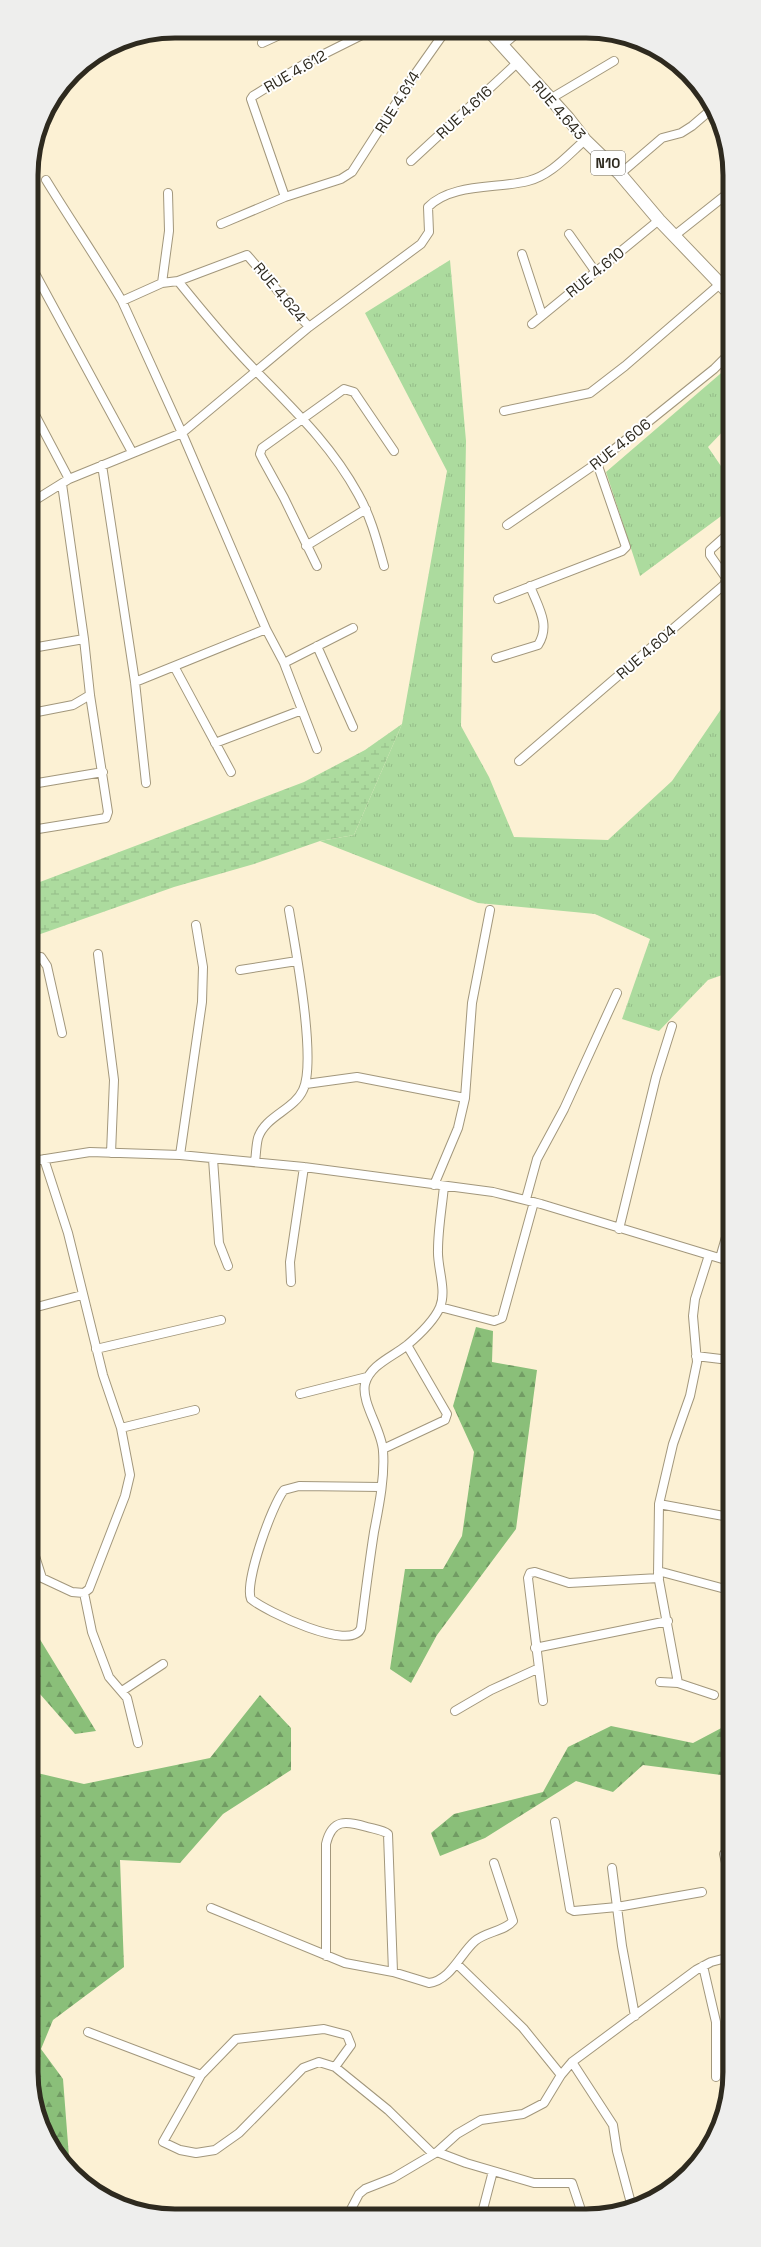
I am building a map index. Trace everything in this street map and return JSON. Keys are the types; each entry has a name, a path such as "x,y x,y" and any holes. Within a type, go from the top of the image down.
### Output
{"highway":[{"name":"RUE 4.643","path":"496,38 585,140 620,174 659,220 723,287"}],"street":[{"path":"262,43 273,38"},
{"name":"RUE 4.612","path":"285,197 251,99 253,96 306,63 356,38"},
{"name":"RUE 4.614","path":"285,197 341,179 352,172 412,77 440,38"},
{"path":"503,45 511,38"},
{"path":"550,99 614,61"},
{"name":"RUE 4.616","path":"411,161 517,63"},
{"path":"620,174 662,138 681,133 708,112"},
{"name":"RUE 4.624","path":"122,301 162,283 178,281 247,255 309,327 421,244 429,232 428,208 434,201 454,193 529,181 550,171 585,140"},
{"path":"46,180 122,301 182,433 266,629 284,663 317,749"},
{"path":"162,283 169,231 168,193"},
{"path":"221,224 285,197"},
{"path":"674,236 723,197"},
{"name":"RUE 4.610","path":"532,324 659,220"},
{"path":"569,234 595,271"},
{"path":"522,254 542,315"},
{"path":"38,277 132,452"},
{"path":"178,281 209,320 257,372 305,419 328,448 366,509 374,528 384,566"},
{"path":"504,412 590,393 723,289"},
{"path":"38,498 70,479 132,452 182,433 257,372 309,327"},
{"name":"RUE 4.606","path":"507,525 597,463 723,361"},
{"path":"317,566 284,498 260,454 266,445 305,419 344,389 354,392 394,451"},
{"path":"38,420 70,479"},
{"path":"498,599 622,550 626,547 597,463"},
{"path":"102,465 135,682 146,783"},
{"path":"38,829 106,818 108,812 90,694 84,639 62,484"},
{"path":"306,546 366,509"},
{"name":"RUE 4.604","path":"723,538 710,550 710,555 723,574"},
{"path":"496,658 538,645 544,636 545,628 530,586"},
{"name":"RUE 4.604","path":"519,761 723,586"},
{"path":"284,663 353,628"},
{"path":"135,682 175,668 266,629"},
{"path":"38,647 84,639"},
{"path":"317,646 353,727"},
{"path":"175,668 231,772"},
{"path":"38,712 73,705 90,694"},
{"path":"215,743 302,710"},
{"path":"38,783 103,772"},
{"path":"255,1162 260,1134 270,1122 294,1102 306,1084 309,1066 297,961 289,910"},
{"path":"434,1185 458,1128 465,1098 472,1003 490,910"},
{"path":"180,1155 202,1002 203,967 196,925"},
{"path":"98,954 114,1080 111,1153"},
{"path":"38,958 41,957 47,966 62,1033"},
{"path":"240,970 297,961"},
{"path":"440,1307 494,1321 502,1318 530,1201 536,1159 564,1109 617,993"},
{"path":"619,1229 656,1077 672,1026"},
{"path":"306,1084 356,1077 465,1098"},
{"path":"38,1160 68,1154 111,1153 180,1155 304,1167 505,1194 723,1259"},
{"path":"38,1566 42,1578 72,1592 84,1593 89,1589 128,1485 129,1471 121,1428 96,1349 68,1233 44,1159"},
{"path":"213,1159 219,1243 228,1266"},
{"path":"291,1282 290,1262 304,1167"},
{"path":"381,1487 299,1486 284,1490 272,1510 258,1552 251,1589 252,1599 318,1631 337,1636 358,1634 362,1628 381,1487 383,1449 366,1396 365,1386 367,1377 372,1370 421,1333 440,1307 442,1288 438,1248 444,1186"},
{"path":"720,1258 723,1248"},
{"path":"678,1683 668,1621 658,1575 659,1504 666,1468 690,1396 696,1356 693,1316 695,1299 709,1256"},
{"path":"38,1307 82,1295"},
{"path":"96,1349 220,1320"},
{"path":"383,1449 445,1420 447,1414 407,1345"},
{"path":"696,1356 723,1359"},
{"path":"300,1394 367,1377"},
{"path":"121,1428 195,1410"},
{"path":"659,1504 723,1516"},
{"path":"543,1701 537,1669 528,1578 530,1573 535,1572 569,1583 658,1575 723,1589"},
{"path":"84,1593 92,1632 109,1677 127,1698 138,1743"},
{"path":"535,1648 668,1621"},
{"path":"122,1691 163,1664"},
{"path":"455,1711 491,1690 537,1669"},
{"path":"660,1682 678,1683 714,1695"},
{"path":"555,1822 570,1909 574,1911 617,1907 702,1892"},
{"path":"326,1956 326,1844 334,1827 341,1823 348,1823 388,1834 393,1972"},
{"path":"211,1908 326,1956 366,1968 393,1972 429,1983 434,1982 458,1964 476,1940 513,1921 494,1863"},
{"path":"612,1868 635,2016"},
{"path":"351,2209 359,2194 366,2189 393,2178 435,2153 457,2134 481,2120 523,2114 544,2103 561,2075 572,2062 703,1966 723,1959"},
{"path":"458,1964 523,2028 561,2075"},
{"path":"703,1966 716,2022 716,2077"},
{"path":"335,2067 348,2050 350,2040 339,2032 324,2029 236,2039 201,2074 163,2140 165,2144 196,2153 215,2150 238,2133 303,2068 319,2062 335,2067 388,2110 435,2153 534,2183 572,2183 581,2209"},
{"path":"88,2032 201,2074"},
{"path":"572,2062 613,2125 617,2151 631,2202"},
{"path":"483,2209 493,2171"}],"green space":[{"path":"450,260 466,441 461,726 489,777 514,837 608,840 672,781 723,706 723,975 708,980 659,1031 622,1019 650,939 595,914 478,903 320,841 354,835 402,724 447,471 365,313"},
{"path":"723,371 723,431 708,447 723,469 723,515 640,576 606,472"},
{"path":"402,724 354,835 320,841 254,864 174,887 38,935 38,883 304,782 365,750"},
{"path":"476,1327 493,1331 492,1362 537,1370 516,1529 437,1635 411,1683 390,1669 405,1569 443,1569 462,1536 474,1452 453,1406"},
{"path":"38,1636 96,1731 75,1734 38,1692"},
{"path":"260,1695 291,1728 291,1770 223,1814 180,1863 120,1860 124,1967 53,2020 41,2049 63,2079 69,2159 52,2133 45,2116 39,2090 38,1773 84,1784 210,1758"},
{"path":"611,1726 693,1743 723,1727 723,1775 643,1765 613,1792 576,1781 485,1838 440,1856 431,1833 454,1814 543,1792 568,1747"}]}
